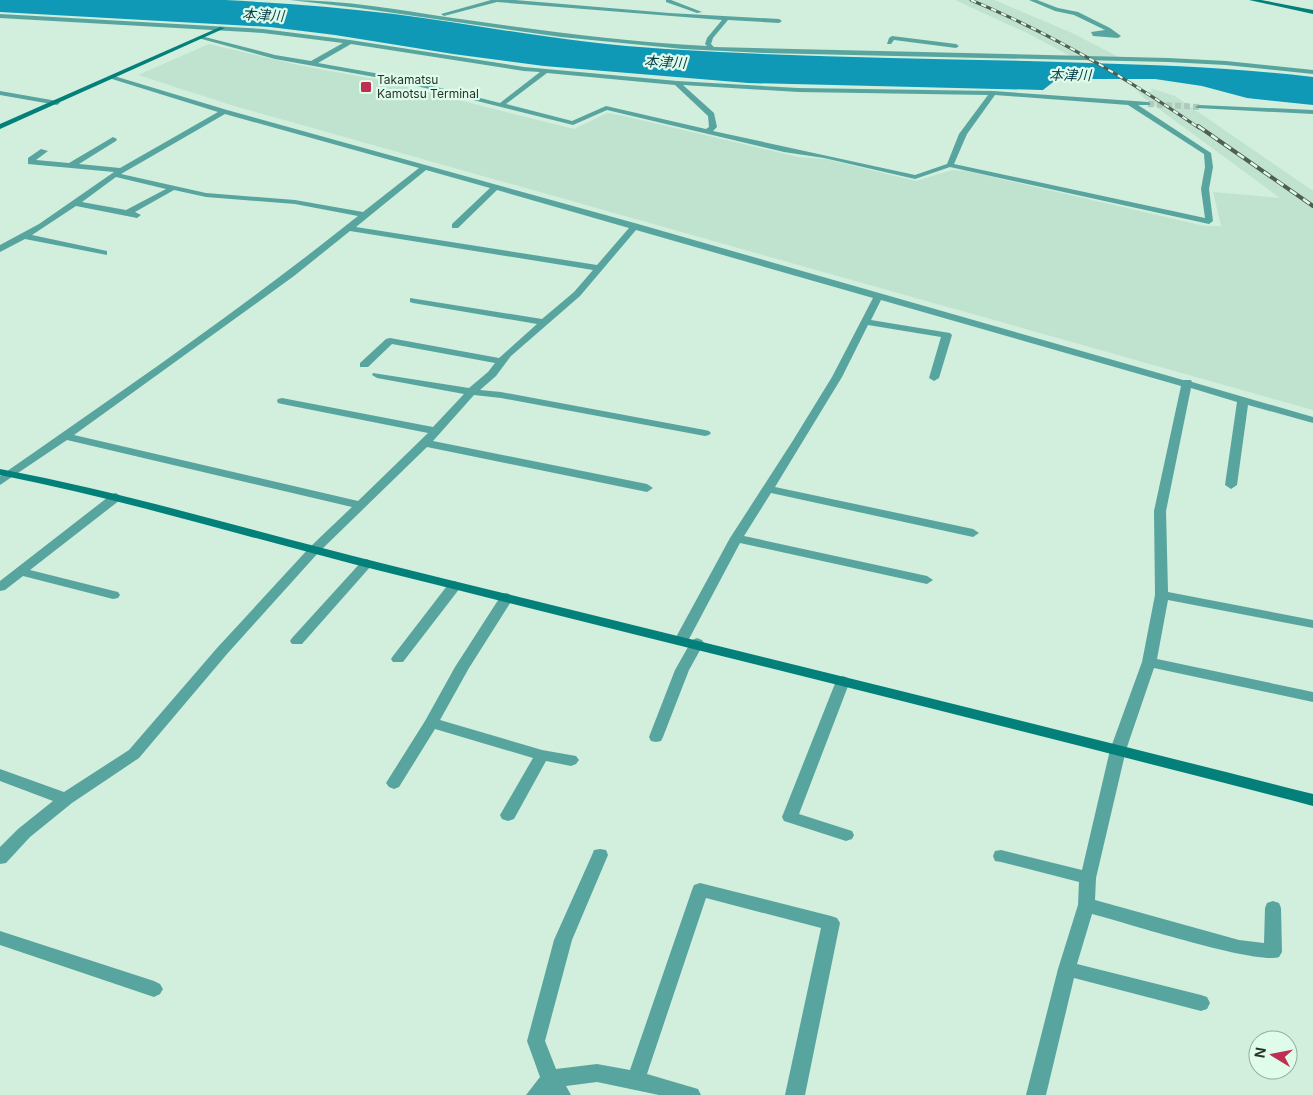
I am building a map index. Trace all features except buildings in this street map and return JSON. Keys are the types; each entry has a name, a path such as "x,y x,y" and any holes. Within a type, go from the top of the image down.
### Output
{"street":[{"path":"293,0 406,12 561,35 712,48 1313,66"},
{"path":"406,12 448,14 496,0 716,18 779,21"},
{"path":"1032,0 1057,10 1076,13 1111,31"},
{"path":"1252,0 1313,12"},
{"path":"668,2 716,18"},
{"path":"0,16 273,32 546,71 677,83 798,90 993,93 1148,104"},
{"path":"712,48 708,44 710,38 726,18"},
{"path":"0,127 114,78 222,28"},
{"path":"200,38 275,57 396,79 573,123 606,108 784,150 824,156 915,177 950,165 1209,221 1210,216 1205,189 1210,160 1207,153 1130,103"},
{"path":"889,43 892,38 957,42 951,51 921,55"},
{"path":"311,64 350,42"},
{"path":"1226,63 1313,72"},
{"path":"501,105 546,71"},
{"path":"114,78 224,112 635,226 878,297 1187,382 1313,420"},
{"path":"677,83 711,115 713,126 708,132"},
{"path":"0,93 57,103"},
{"path":"950,165 963,134 993,93"},
{"path":"1199,108 1313,112"},
{"path":"0,249 24,236 118,173 224,112"},
{"path":"70,166 113,139"},
{"path":"44,151 31,160 31,162 118,173 206,195 295,202 365,215"},
{"path":"4,476 66,436 291,274 425,167"},
{"path":"455,226 496,187"},
{"path":"127,213 173,188"},
{"path":"75,203 137,215"},
{"path":"0,858 24,833 66,799 134,754 222,651 314,550 425,443 471,392 492,374 507,354 577,294 635,226"},
{"path":"349,228 600,268"},
{"path":"24,236 104,253"},
{"path":"682,639 736,538 837,378 878,297"},
{"path":"412,300 545,322"},
{"path":"866,322 946,335 934,378"},
{"path":"364,365 390,341 501,362"},
{"path":"377,375 471,392 501,395 705,433"},
{"path":"1036,1095 1086,905 1088,878 1118,750 1149,662 1162,595 1160,511 1187,382"},
{"path":"1231,485 1243,399"},
{"path":"282,401 435,431"},
{"path":"66,436 360,506"},
{"path":"425,443 647,488"},
{"path":"4,476 116,497 314,550 682,639 1313,800"},
{"path":"768,489 973,533"},
{"path":"0,587 116,497"},
{"path":"736,538 927,580"},
{"path":"298,642 367,563"},
{"path":"20,572 113,595"},
{"path":"398,659 455,585"},
{"path":"1162,595 1313,624"},
{"path":"394,783 432,723 462,667 507,598"},
{"path":"656,737 682,670 697,643"},
{"path":"1149,662 1313,697"},
{"path":"843,681 790,817 846,835"},
{"path":"432,723 542,755 571,760"},
{"path":"508,815 542,755"},
{"path":"0,775 66,799"},
{"path":"561,1095 550,1079 536,1041 563,940 600,855"},
{"path":"1001,856 1088,878"},
{"path":"636,1080 700,890 831,923 795,1095"},
{"path":"1086,905 1240,947 1272,952 1273,908"},
{"path":"0,938 154,989"},
{"path":"1068,969 1201,1003"},
{"path":"536,1095 550,1079 597,1073 636,1080 691,1095"}],"shaded area":[{"path":"955,0 994,0 1070,32 1121,58 1072,57 1027,33"},
{"path":"209,44 298,65 379,80 574,129 607,113 798,157 825,159 916,181 952,170 966,171 1205,226 1221,226 1213,192 1280,198 1144,98 1134,88 1144,92 1153,91 1150,88 1175,96 1313,191 1313,410 231,105 138,75"}],"water":[{"name":"本津川","path":"0,0 246,1 310,5 373,12 632,47 825,56 1201,67 1257,71 1313,77 1313,105 1247,98 1202,86 1155,79 1057,79 1043,90 748,83 544,66 270,27 0,12"}],"tunnel":[{"path":"1148,104 1199,107"}],"railway":[{"path":"971,0 1060,42 1117,74 1199,128"},
{"path":"1198,126 1313,206"}],"place":[{"name":"Takamatsu Kamotsu Terminal","path":"366,87"}]}
